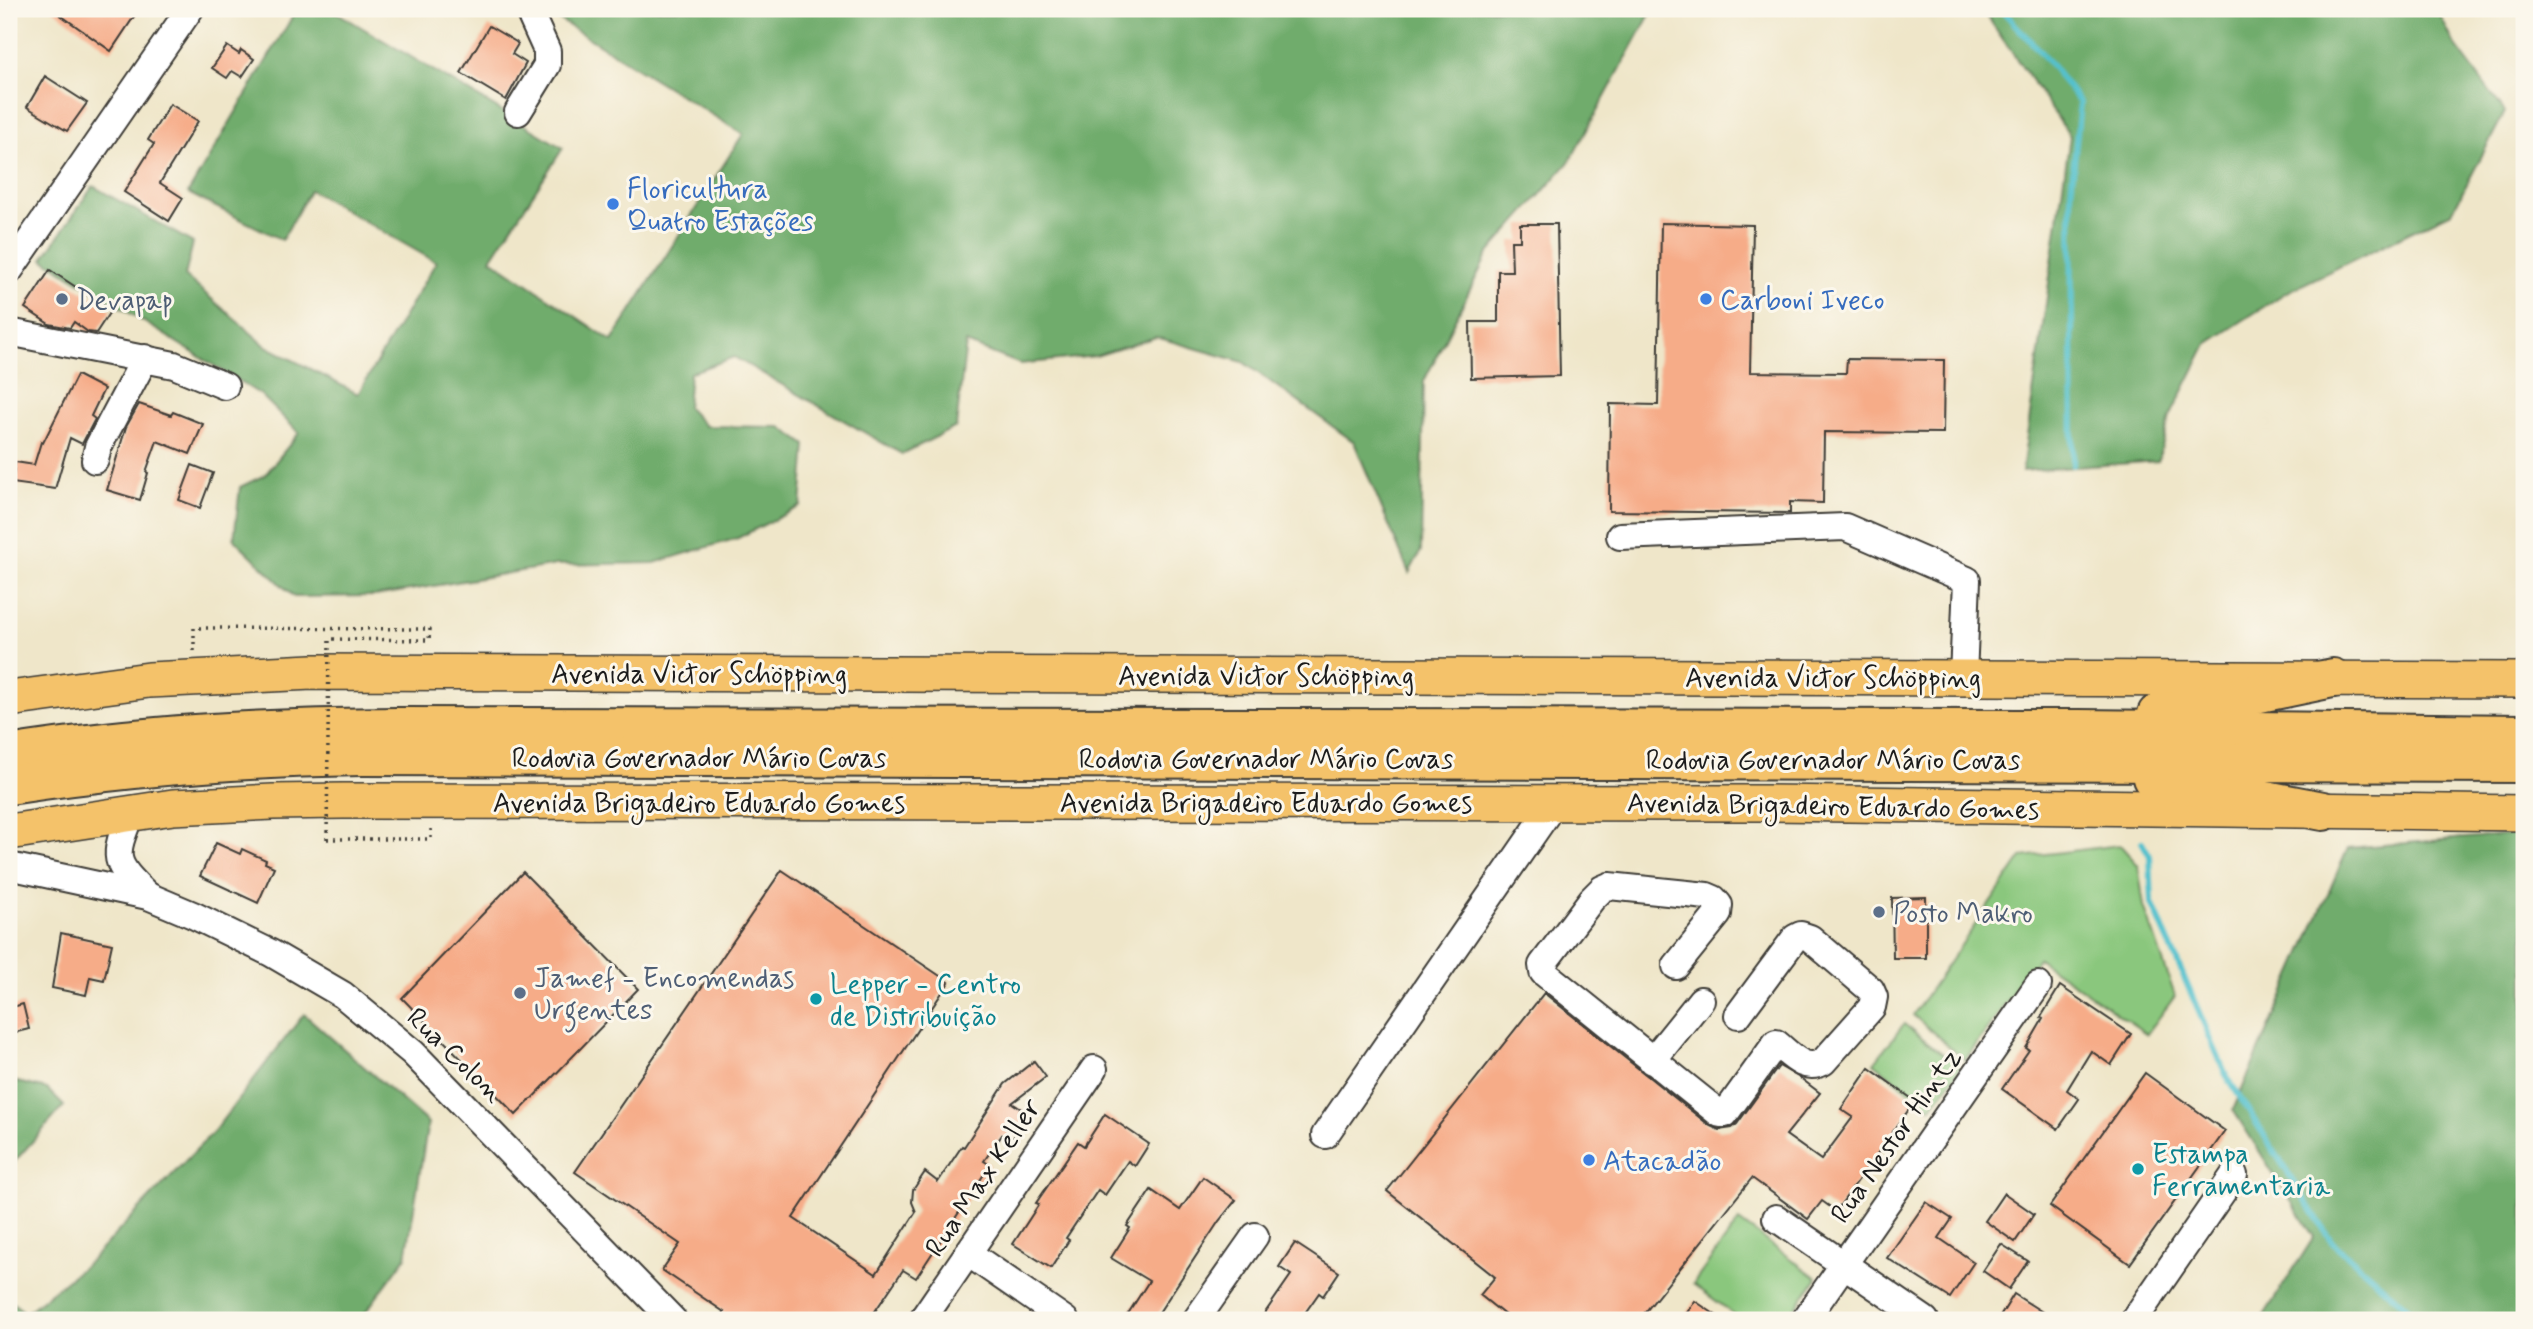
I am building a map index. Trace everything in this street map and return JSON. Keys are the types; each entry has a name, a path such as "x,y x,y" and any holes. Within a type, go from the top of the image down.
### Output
{"highway":[{"path":"2070,745 2333,678"},
{"name":"Rodovia Governador Mário Covas","path":"9,755 199,732 300,728 2070,745 2524,763"},
{"name":"Rodovia Governador Mário Covas","path":"9,785 166,764 361,756 2070,745 2524,734"},
{"path":"2070,745 2323,811"}],"main road":[{"name":"Avenida Victor Schöpping","path":"9,699 149,680 312,672 2524,680"},
{"name":"Avenida Brigadeiro Eduardo Gomes","path":"9,832 131,813 218,804 342,801 1770,803 2524,813"}],"street":[{"path":"9,271 190,9"},
{"path":"518,112 547,65 547,51 528,9"},
{"path":"9,332 174,365 225,386"},
{"path":"95,460 98,447 145,358"},
{"path":"1620,536 1845,527 1967,580 1963,677"},
{"path":"1325,1135 1555,802"},
{"name":"Rua Colon","path":"131,813 119,842 118,861 123,872 148,897"},
{"name":"Rua Colon","path":"9,866 148,897 193,915 271,953 343,995 413,1053 673,1320"},
{"path":"1676,966 1718,914 1719,905 1714,899 1707,896 1609,887 1602,889 1592,899 1542,965 1543,972 1714,1111 1725,1114 1776,1043 1807,1066 1815,1066 1823,1062 1872,1007 1874,997 1871,990 1810,938 1801,935 1795,939 1738,1016"},
{"name":"Rua Nestor Hintz","path":"1805,1320 2038,985"},
{"path":"1653,1061 1706,995"},
{"name":"Rua Max Keller","path":"922,1320 1094,1069"},
{"path":"2134,1320 2234,1175"},
{"path":"1776,1218 1925,1320"},
{"path":"1196,1320 1255,1236"},
{"path":"968,1253 1065,1320"}],"path":[{"path":"194,656 194,628 430,629 429,640 329,639 327,839"}],"green space":[{"path":"297,9 331,9 563,148 491,259 612,341 743,134 542,9 1653,9 1570,161 1488,254 1424,381 1421,551 1409,573 1354,442 1243,362 1156,337 1096,356 1020,364 966,343 956,427 902,454 734,357 690,373 687,407 705,426 781,427 806,445 801,506 738,538 654,563 556,565 375,596 294,597 234,539 240,487 265,475 299,433 261,395 43,259 93,186 193,243 185,276 266,346 358,394 436,262 310,190 282,240 188,193"},
{"path":"1982,9 2437,9 2454,43 2505,112 2452,212 2285,293 2207,344 2170,417 2158,461 2022,471 2070,136"},
{"path":"2524,833 2524,1320 2261,1320 2314,1237 2233,1110 2348,848"},
{"path":"2120,845 2138,865 2144,906 2175,996 2147,1034 2038,959 1965,1060 1913,1015 2022,857"},
{"path":"304,1014 428,1123 406,1257 360,1320 9,1320 9,1300 26,1313 89,1262 214,1131"},
{"path":"1904,1024 1961,1068 1931,1108 1874,1063"},
{"path":"9,1080 47,1089 64,1106 15,1161 9,1174"},
{"path":"1739,1221 1817,1278 1786,1320 1742,1320 1693,1284"}],"building":[{"path":"52,9 139,9 111,51"},
{"path":"489,26 518,44 512,54 526,63 506,100 461,73"},
{"path":"227,46 239,54 241,50 254,59 242,77 232,71 227,78 212,68"},
{"path":"45,76 87,103 67,131 27,107"},
{"path":"170,104 198,121 160,183 183,198 169,221 124,192 154,144 148,140"},
{"name":"Carboni Iveco","path":"1661,223 1753,225 1750,372 1846,373 1847,359 1944,360 1943,433 1824,432 1823,503 1790,502 1790,513 1609,511 1610,404 1658,405"},
{"path":"1520,224 1557,224 1560,376 1471,378 1470,322 1498,322 1498,271 1512,271 1511,241 1520,241"},
{"name":"Devapap","path":"50,270 111,310 96,333 88,332 74,322 70,328 49,324 25,308"},
{"path":"77,375 104,389 91,416 95,419 82,444 70,438 55,489 12,483 15,462 34,465 41,442 43,443"},
{"path":"139,404 171,415 173,412 203,424 190,454 157,441 140,500 107,490 126,427"},
{"path":"192,465 213,473 200,508 179,500"},
{"path":"216,843 240,854 242,849 266,860 265,863 274,867 258,903 200,876"},
{"path":"782,870 949,982 793,1218 876,1274 916,1212 912,1202 913,1190 925,1172 938,1182 1005,1084 1034,1061 1046,1077 1012,1103 1029,1114 1011,1141 1002,1135 984,1161 990,1165 916,1278 903,1270 869,1320 718,1320 724,1312 662,1270 680,1244 575,1172"},
{"name":"Jamef - Encomendas Urgentes","path":"523,872 638,989 516,1115 402,998"},
{"path":"1926,897 1926,958 1893,958 1892,898"},
{"path":"61,933 112,944 104,980 90,977 86,995 52,988"},
{"path":"2060,986 2131,1034 2111,1065 2091,1051 2067,1090 2079,1099 2058,1129 2002,1089 2029,1050 2026,1048 2043,1019 2041,1017"},
{"name":"Atacadão","path":"1544,993 1710,1126 1719,1130 1732,1128 1737,1124 1779,1066 1803,1080 1820,1093 1786,1135 1821,1160 1853,1117 1841,1109 1869,1068 1915,1101 1836,1211 1822,1201 1808,1219 1752,1178 1639,1320 1511,1320 1480,1295 1495,1277 1387,1191"},
{"path":"23,1004 29,1029 9,1034 9,1008"},
{"name":"Estampa Ferramentaria","path":"2145,1073 2225,1131 2130,1264 2050,1206"},
{"path":"1105,1114 1149,1144 1135,1166 1128,1161 1105,1195 1098,1190 1066,1238 1069,1240 1051,1268 1013,1244 1039,1204 1036,1203 1078,1142 1084,1146"},
{"path":"1203,1177 1236,1200 1219,1221 1154,1320 1124,1320 1149,1281 1111,1258 1130,1228 1127,1226 1151,1190 1180,1210"},
{"path":"2004,1193 2034,1214 2015,1242 1985,1221"},
{"path":"1926,1202 1952,1219 1939,1238 1974,1262 1950,1298 1887,1258"},
{"path":"1295,1243 1339,1272 1323,1296 1319,1293 1300,1320 1260,1320 1291,1275 1279,1267"},
{"path":"2001,1244 2028,1261 2009,1289 1983,1271"},
{"path":"2014,1294 2055,1320 1998,1320"},
{"path":"1695,1301 1723,1320 1682,1320"}],"waterway":[{"path":"2001,9 2044,56 2080,103 2071,193 2073,465"},
{"path":"2142,842 2150,856 2152,903 2227,1077 2332,1242 2421,1320"}],"place":[{"name":"Floricultura Quatro Estações","path":"613,204"},
{"name":"Devapap","path":"62,299"},
{"name":"Carboni Iveco","path":"1706,299"},
{"name":"Posto Makro","path":"1879,912"},
{"name":"Jamef - Encomendas Urgentes","path":"520,993"},
{"name":"Lepper - Centro de Distribuição","path":"816,999"},
{"name":"Atacadão","path":"1589,1160"},
{"name":"Estampa Ferramentaria","path":"2138,1169"}]}
